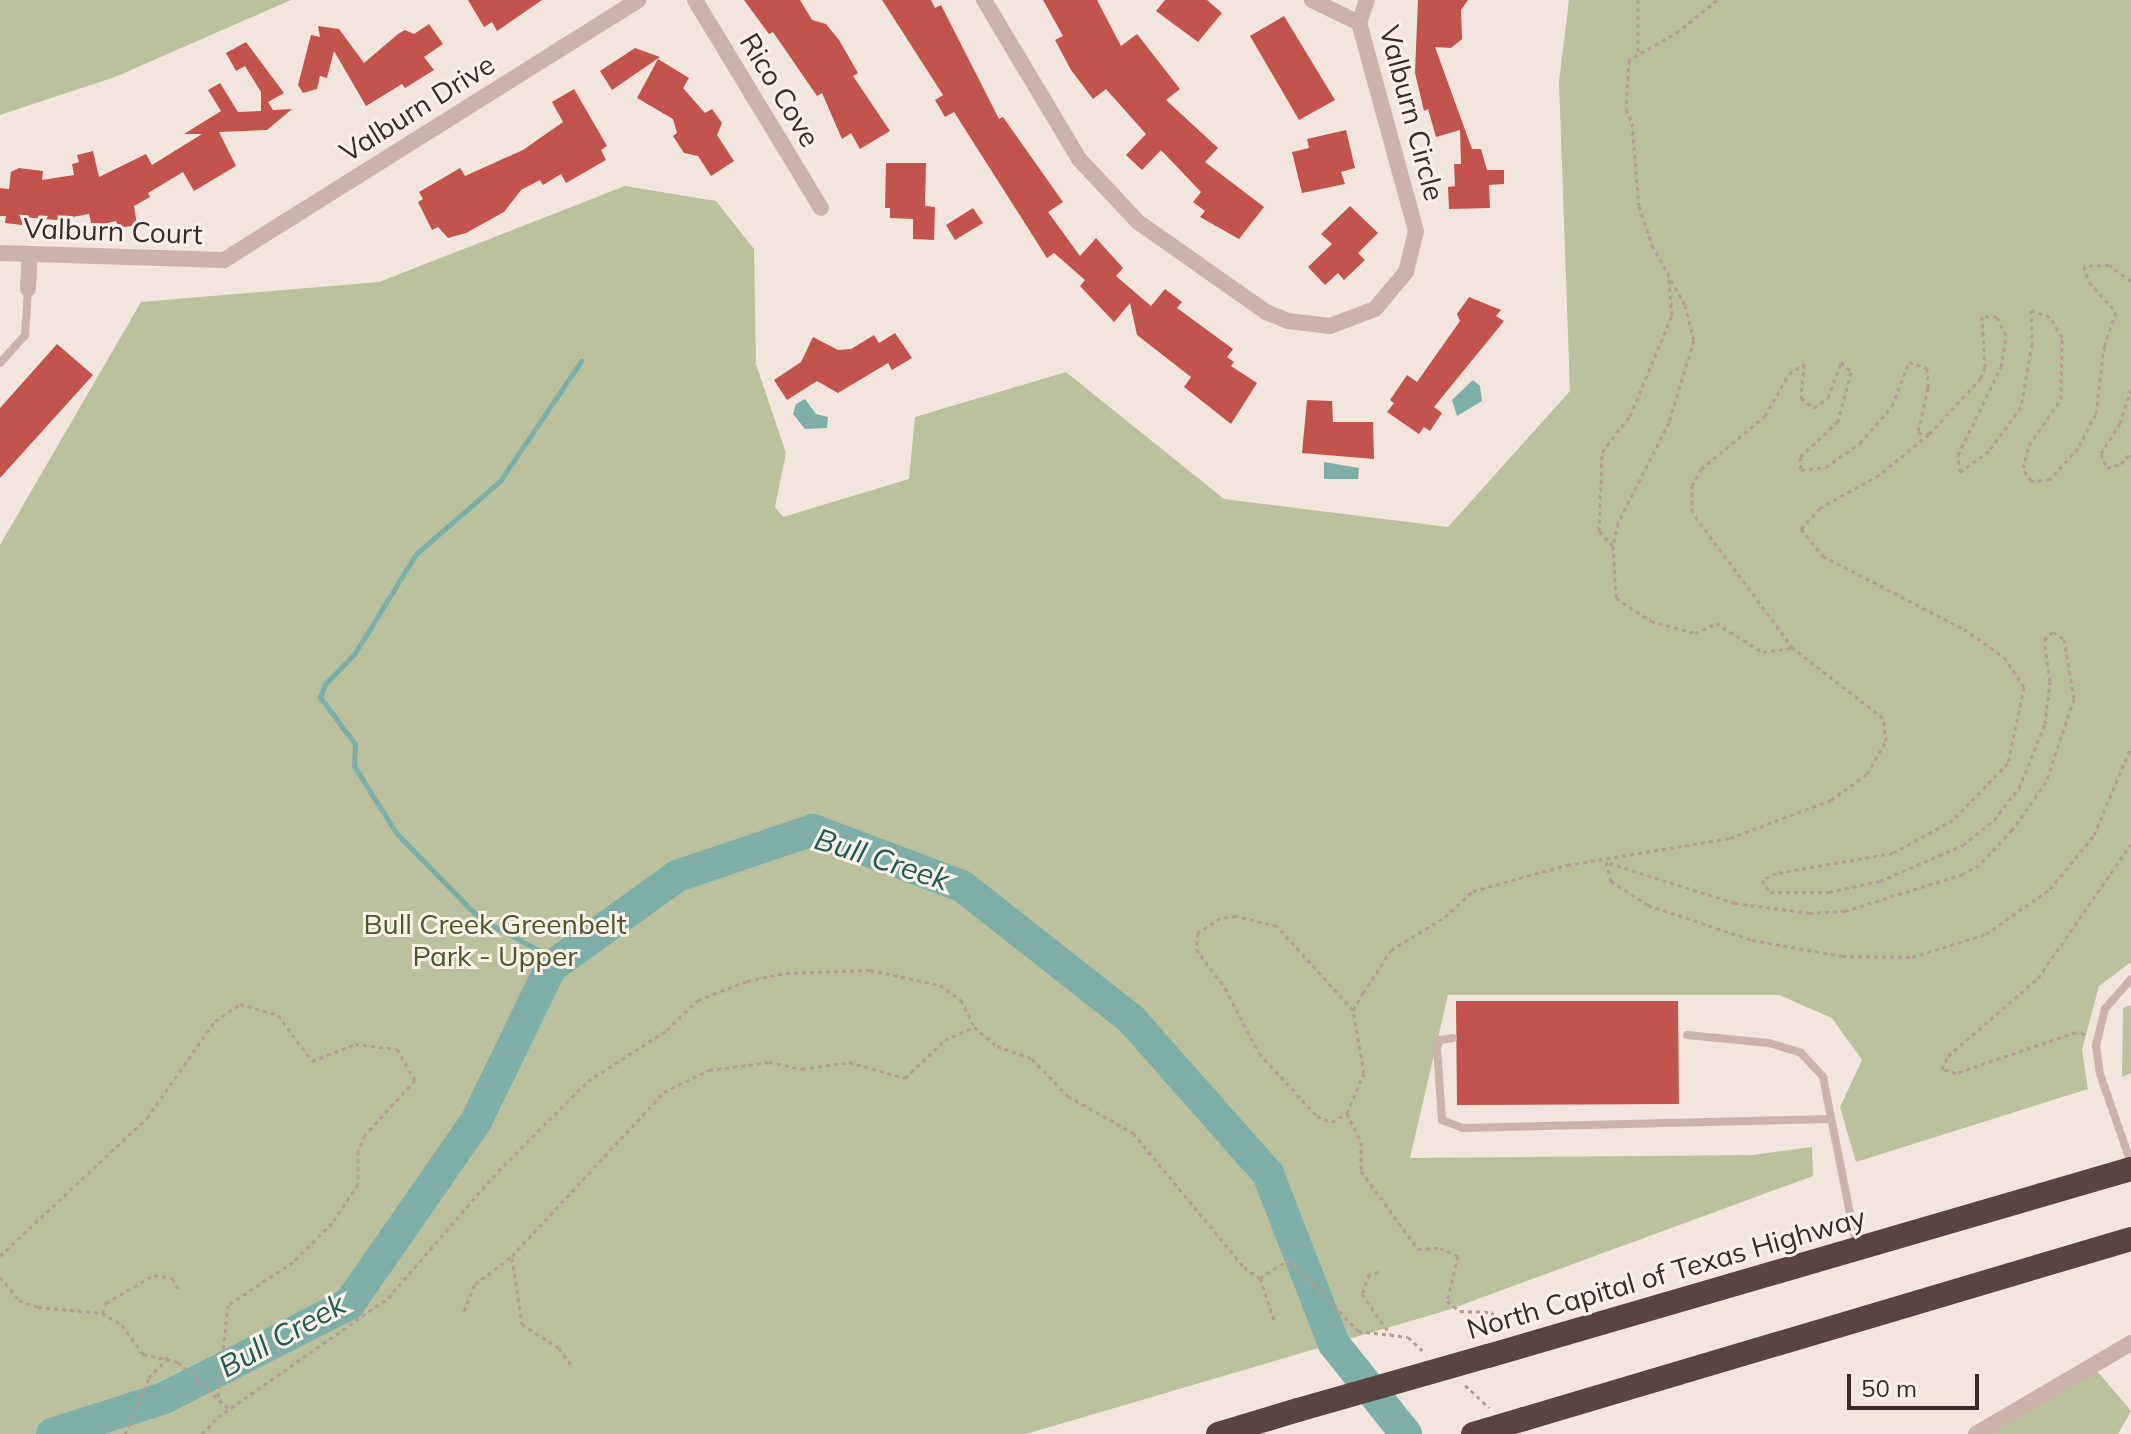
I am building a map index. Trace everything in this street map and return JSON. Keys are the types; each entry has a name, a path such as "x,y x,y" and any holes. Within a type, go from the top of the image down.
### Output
{"highway":[{"name":"North Capital of Texas Highway","path":"1218,1434 2131,1169"},
{"path":"1473,1434 2131,1239"}],"street":[{"name":"Valburn Drive","path":"224,260 638,0"},
{"name":"Rico Cove","path":"695,0 821,208"},
{"name":"Valburn Circle","path":"984,0 1079,159 1138,222 1266,312 1288,321 1330,326 1375,309 1406,272 1416,231 1359,23 1367,0"},
{"path":"1312,0 1359,23"},
{"name":"Valburn Court","path":"0,253 224,260"},
{"path":"28,289 30,255"},
{"path":"1976,1434 2131,1343"}],"lane":[{"path":"0,363 25,335 28,289"},
{"path":"2131,979 2105,1009 2096,1046 2131,1163"},
{"path":"1687,1035 1769,1043 1801,1053 1823,1077 1857,1249"},
{"path":"1453,1038 1440,1040 1437,1048 1442,1120 1463,1128 1829,1119"}],"path":[{"path":"1638,0 1638,52"},
{"path":"1717,0 1679,31 1638,52 1629,60 1626,109 1632,123 1639,206 1668,275 1685,305 1694,340 1690,362 1669,422 1618,523 1613,546 1616,598 1651,621 1695,633 1716,623 1763,652 1793,648"},
{"path":"1606,862 1735,903 1810,913 1845,911 1963,874 1979,865 2012,830 2046,782 2074,699 2064,639 2053,632 2044,640 2050,681 2045,724 2019,788 1994,820 1963,845 1880,881 1829,892 1770,892 1762,880 1917,844 1953,820 2008,763 2023,700 2021,675 1964,629 1823,556 1801,529 1820,508 1879,475 1929,434 1981,378 1985,367 1982,316 1997,317 2006,335 2001,367 1958,455 1960,472 1989,451 2021,407 2032,344 2031,310 2050,317 2062,337 2061,399 2029,445 2023,468 2031,481 2050,479 2078,448 2096,414 2104,346 2116,312 2089,282 2084,266 2109,265 2131,281"},
{"path":"1613,546 1599,531 1602,452 1630,416 1672,315 1668,275"},
{"path":"1353,1010 1391,950 1445,917 1473,891 1567,865 1606,862 1730,838 1831,800 1867,774 1886,741 1883,718 1793,648 1692,512 1692,486 1701,469 1765,416 1789,374 1804,364 1801,398 1814,408 1828,398 1841,362 1851,372 1838,421 1800,457 1801,470 1826,467 1860,443 1892,406 1909,362 1927,368 1928,388 1918,433 1929,434"},
{"path":"2131,389 2120,423 2101,454 2107,468 2121,464 2131,453"},
{"path":"1606,862 1611,881 1622,892 1752,940 1842,956 1912,957 1986,934 2050,889 2094,835 2131,747"},
{"path":"2096,1046 2076,1032 1956,1073 1942,1069 1948,1056 2038,978 2131,844"},
{"path":"1236,916 1277,926 1353,1010 1364,1073 1347,1113 1332,1122 1317,1116 1259,1053 1225,988 1196,949 1198,933 1220,918 1236,916"},
{"path":"202,1434 230,1410 388,1298 547,1120 588,1081 667,1030 698,1000 747,981 786,973 870,970 940,985 961,1000 974,1027 997,1046 1032,1059 1068,1096 1133,1133 1236,1259 1260,1278 1274,1320"},
{"path":"0,1256 147,1118 215,1021 240,1004 278,1015 312,1061 355,1044 397,1049 415,1080 365,1135 358,1151 358,1184 332,1223 293,1262 228,1305 218,1399"},
{"path":"464,1311 475,1284 512,1256 580,1178 672,1088 709,1070 769,1062 802,1069 849,1062 905,1078 945,1040 974,1027"},
{"path":"1347,1113 1361,1142 1361,1171 1418,1249 1440,1248 1458,1256 1447,1301 1460,1311 1493,1312 1490,1324 1469,1337"},
{"path":"512,1256 522,1324 559,1348 573,1368"},
{"path":"1260,1278 1285,1262 1295,1265 1358,1331 1408,1337 1431,1358"},
{"path":"1379,1272 1369,1274 1362,1294 1393,1335"},
{"path":"102,1313 106,1303 154,1275 172,1278 179,1290"},
{"path":"0,1277 19,1300 38,1307 102,1313 122,1325 143,1354 168,1357 230,1410"},
{"path":"125,1434 149,1378 168,1357"},
{"path":"1457,1378 1494,1413"}],"green space":[{"path":"0,0 291,0 115,77 0,115"},
{"name":"Bull Creek Greenbelt Park - Upper","path":"1569,0 2131,0 2131,962 2099,986 2082,1050 2088,1089 1856,1162 1840,1107 1862,1060 1832,1018 1779,995 1448,995 1410,1158 1753,1155 1812,1147 1813,1176 1448,1310 1026,1434 0,1434 0,545 141,302 379,282 625,186 716,201 754,249 756,364 786,453 775,507 783,517 909,479 915,417 1066,372 1224,499 1448,527 1570,391 1559,81"},
{"path":"2131,1005 2131,1073 2122,1077 2123,1008"},
{"path":"2097,1371 2131,1411 2118,1434 1970,1434"}],"water":[{"path":"1473,380 1480,386 1482,401 1457,416 1452,400"},
{"path":"805,399 816,414 828,417 827,428 805,429 793,414 796,404"},
{"path":"1324,462 1359,468 1358,479 1324,479"}],"building":[{"path":"468,0 542,0 497,31 492,22 484,27"},
{"path":"744,0 800,0 812,20 826,24 839,40 858,73 853,76 890,131 860,149 851,133 842,139 822,93 817,96 773,32 769,34"},
{"path":"882,0 931,0 935,8 941,5 999,119 1003,117 1063,202 1048,212 1080,256 1096,238 1123,268 1116,276 1151,306 1165,289 1182,302 1177,308 1233,349 1227,357 1234,362 1231,366 1257,383 1231,424 1184,387 1191,377 1137,335 1130,303 1114,322 1080,286 1085,280 1054,253 1047,258 954,112 945,117 935,100 943,95"},
{"path":"1043,0 1097,0 1121,46 1137,34 1180,89 1166,100 1218,148 1205,162 1264,207 1239,239 1200,217 1205,211 1193,202 1201,192 1161,150 1142,170 1126,155 1146,134 1106,89 1093,99 1071,70 1055,40 1063,36"},
{"path":"1165,0 1207,0 1222,13 1198,42 1156,11"},
{"path":"1418,0 1468,0 1461,10 1462,39 1451,48 1435,47 1472,149 1481,149 1487,170 1504,170 1504,184 1489,185 1490,208 1449,209 1448,187 1455,186 1454,164 1461,164 1460,130 1436,137 1428,109 1424,111 1415,73"},
{"path":"1284,16 1335,100 1299,120 1250,36"},
{"path":"429,24 443,44 424,57 434,70 405,88 402,84 366,106 334,51 327,78 320,76 317,89 303,93 298,85 311,35 320,37 318,26 339,29 364,63 398,34 405,30 414,34"},
{"path":"246,42 284,93 268,102 273,110 292,109 267,130 219,132 236,166 194,191 183,172 148,193 150,197 134,206 137,225 118,228 116,221 92,227 89,214 56,220 23,217 22,225 5,223 6,216 0,216 0,188 9,189 11,172 19,168 43,171 42,180 74,175 72,164 79,162 77,155 93,151 99,177 146,154 152,165 202,134 184,134 221,111 208,90 220,83 238,112 261,111 261,92 245,66 236,71 226,53"},
{"path":"635,48 660,57 612,90 600,71"},
{"path":"658,59 689,78 683,88 705,113 712,109 722,123 717,135 734,161 711,176 698,156 684,153 673,136 677,133 673,119 637,98"},
{"path":"574,89 607,146 601,150 606,160 566,183 561,174 543,185 540,180 521,190 504,212 466,233 448,238 438,227 432,230 418,202 423,199 419,192 460,168 465,176 523,150 563,122 552,102"},
{"path":"1346,130 1355,168 1341,172 1345,184 1302,193 1292,152 1309,148 1307,139"},
{"path":"886,163 926,163 925,206 935,207 934,240 913,239 913,219 890,218 890,208 885,208"},
{"path":"1350,206 1378,233 1358,253 1365,260 1344,280 1338,273 1325,285 1308,267 1332,244 1321,234"},
{"path":"973,208 983,223 955,240 946,225"},
{"path":"1469,297 1501,310 1496,316 1504,321 1434,407 1442,413 1430,431 1424,427 1419,434 1387,412 1394,403 1390,400 1407,375 1417,382 1460,321 1457,314"},
{"path":"895,333 912,358 892,370 888,363 838,393 817,381 787,400 774,380 801,362 813,337 838,350 851,349 874,335 879,343"},
{"path":"57,344 93,375 0,478 0,408"},
{"path":"1307,400 1332,401 1333,422 1373,422 1374,459 1302,453"},
{"path":"1456,1001 1678,1001 1679,1104 1457,1105"}],"waterway":[{"path":"559,961 480,919 397,834 354,766 355,744 320,697 325,684 355,653 416,554 500,481 581,361"},
{"name":"Bull Creek","path":"52,1434 164,1398 349,1304 476,1121 551,967 677,876 813,830 962,886 1131,1019 1268,1174 1334,1344 1406,1434"}]}
